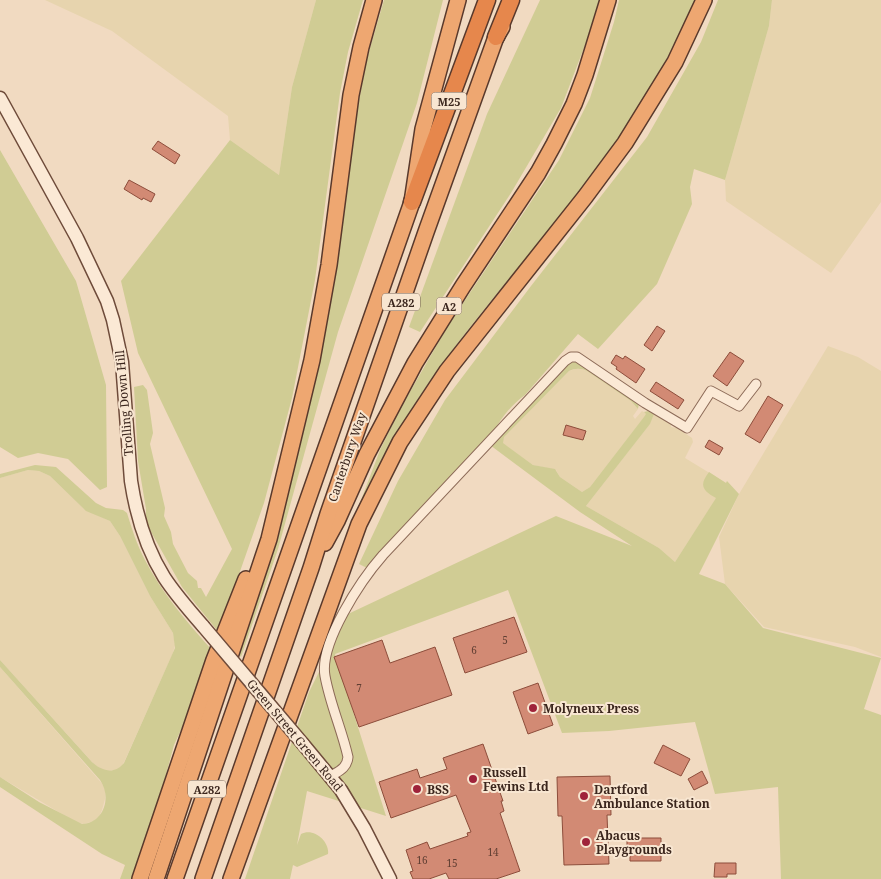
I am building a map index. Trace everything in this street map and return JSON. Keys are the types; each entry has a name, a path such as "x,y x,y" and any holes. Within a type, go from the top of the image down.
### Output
{"highway":[{"path":"156,879 269,539 313,352 328,265 350,95 360,47 374,0"},
{"name":"Canterbury Way","path":"175,879 412,202 423,129 458,0"},
{"name":"M25","path":"412,202 488,0"},
{"path":"496,37 511,0"},
{"name":"Canterbury Way","path":"203,879 460,136 496,37 518,0"},
{"name":"A2","path":"312,568 337,522 367,454 414,363 534,180 554,144 582,82 608,0"},
{"path":"231,879 359,524 400,442 446,371 625,143 675,62 704,0"},
{"path":"140,879 224,631 248,575 284,472"}],"main road":[{"name":"Trolling Down Hill","path":"0,98 77,238 107,301 120,352 129,470 142,530 157,565 170,585 203,626"},
{"name":"Green Street Green Road","path":"203,626 331,776 364,828 390,879"}],"street":[{"path":"331,776 345,767 348,757 325,677 326,651 358,588 384,554 565,361 574,357 581,359 687,428 711,391 739,406 756,384"}],"shaded area":[{"path":"45,0 316,0 292,87 279,175 230,140 228,116 112,31"},
{"path":"316,0 363,0 348,52 340,93 315,280 292,398 264,503 220,634 182,587 146,523 146,509 138,461 134,387 143,385 147,390 153,433 150,444 165,508 164,516 171,532 173,544 188,573 197,581 198,588 201,588 206,597 232,549 138,353 121,281 230,140 279,175 292,87"},
{"path":"384,0 443,0 417,103 338,332 278,549 241,657 236,651 268,555 300,447 325,335 343,220 353,134 366,62"},
{"path":"540,0 600,0 598,11 561,108 511,193 420,332 409,327 487,114"},
{"path":"619,0 695,0 662,68 623,132 555,223 437,371 394,438 358,508 380,450 400,409 449,324 559,160 590,98"},
{"path":"718,0 772,0 769,26 725,180 694,169 690,187 692,204 657,284 598,349 578,334 525,395 507,412 493,433 391,543 381,550 367,568 359,564 398,481 445,400 647,137 701,42"},
{"path":"772,0 881,0 881,202 831,273 726,201 725,180 769,26"},
{"path":"0,150 76,281 106,385 107,487 100,490 68,459 38,453 18,458 0,447"},
{"path":"828,346 858,357 881,371 881,657 855,647 764,627 725,584 719,537 739,494"},
{"path":"576,361 639,403 638,409 631,401 587,371 574,369 569,371 504,437 503,443 533,465 555,469 560,477 582,492 590,487 644,417 646,414 644,412 648,411 654,414 650,424 586,506 659,548 675,562 716,498 705,490 703,484 709,472 726,483 727,481 739,494 699,574 725,584 763,628 881,658 864,709 881,715 881,879 781,879 778,787 715,794 695,722 609,731 562,733 508,590 335,654 386,816 307,791 297,845 301,834 311,832 324,841 328,854 297,867 293,865 290,879 245,879 309,692 348,614 556,516 632,546 580,512 490,445 565,367"},
{"path":"575,369 587,371 631,401 638,409 633,416 635,419 642,411 647,414 590,487 582,492 560,477 556,470 533,465 502,443 504,437 528,412 569,371"},
{"path":"654,414 671,424 671,427 677,428 692,438 693,442 685,458 726,483 675,562 659,548 586,506 649,425"},
{"path":"35,465 56,467 96,503 106,508 123,510 127,513 140,549 159,584 211,649 187,717 174,745 138,879 120,879 125,865 102,854 0,787 0,777 39,802 82,824 90,823 96,819 104,808 104,787 100,780 0,667 0,660 92,762 100,768 112,770 124,763 175,648 173,633 150,596 120,536 110,521 86,511 50,476 39,471 28,470 0,478 0,474"},
{"path":"28,470 39,471 50,476 84,509 110,521 120,536 150,596 173,633 175,645 173,653 125,760 122,766 116,770 105,771 95,765 0,660 0,478"},
{"path":"0,667 105,787 105,799 102,810 99,817 94,821 84,824 77,823 0,777"}],"building":[{"path":"158,141 180,155 175,164 152,149"},
{"path":"129,180 155,194 151,202 143,198 142,200 124,189"},
{"path":"657,326 665,331 652,351 644,345"},
{"path":"730,352 744,361 727,386 713,376"},
{"path":"616,355 623,359 625,356 645,369 636,383 616,369 617,367 611,363"},
{"path":"656,382 684,400 678,409 650,391"},
{"path":"768,396 783,405 760,443 745,434"},
{"path":"566,425 586,431 583,440 563,435"},
{"path":"709,440 723,448 719,455 705,447"},
{"path":"514,617 527,652 465,673 453,638"},
{"path":"382,640 390,663 435,647 452,695 359,727 334,657"},
{"name":"Molyneux Press","path":"538,683 553,725 528,734 513,692"},
{"path":"483,744 503,801 501,801 504,811 500,813 520,871 496,879 449,879 446,873 429,879 413,879 410,872 413,871 406,850 427,842 430,849 468,836 467,833 471,832 456,795 391,818 379,782 417,769 420,778 447,769 443,758"},
{"path":"663,745 690,759 681,776 654,763"},
{"path":"702,771 708,783 694,790 688,779"},
{"path":"610,776 611,815 607,815 609,864 564,865 562,816 558,816 557,777"},
{"path":"627,838 661,838 661,861 630,861 630,854 627,854"},
{"path":"715,863 736,863 736,874 727,874 727,877 714,877"}],"place":[{"name":"Molyneux Press","path":"533,708"},
{"name":"Russell Fewins Ltd","path":"473,779"},
{"name":"BSS","path":"417,789"},
{"name":"Dartford Ambulance Station","path":"584,796"},
{"name":"Abacus Playgrounds","path":"586,842"}]}
